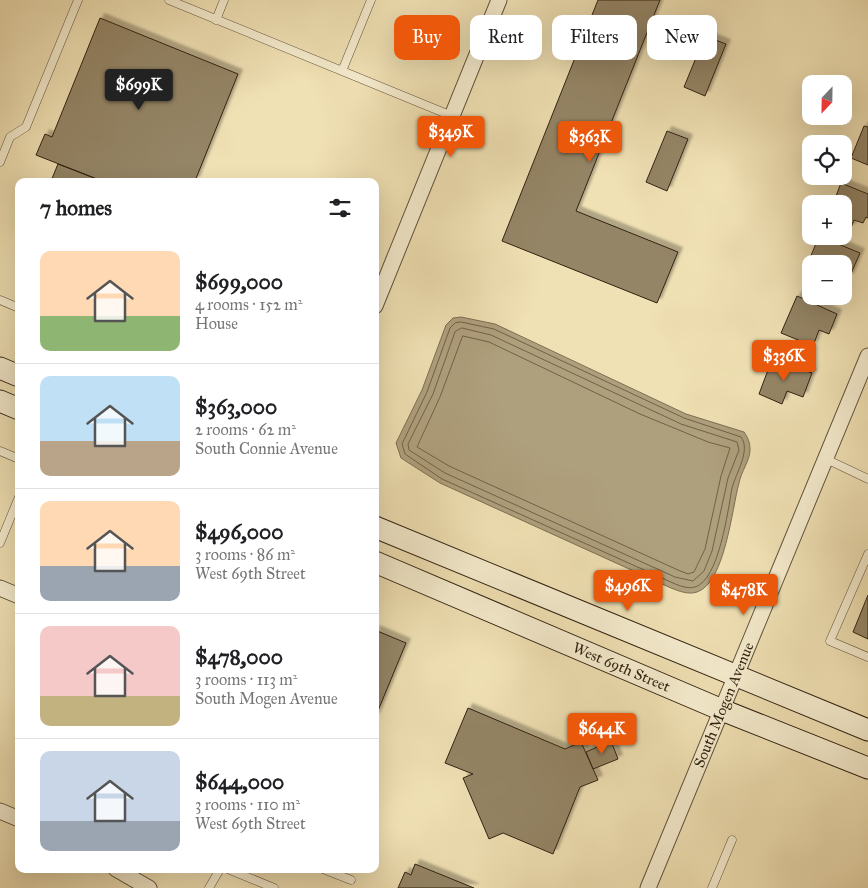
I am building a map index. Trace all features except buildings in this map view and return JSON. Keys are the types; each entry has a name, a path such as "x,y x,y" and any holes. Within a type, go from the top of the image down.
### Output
{"street":[{"path":"379,296 499,0"},
{"name":"South Mogen Avenue","path":"648,888 868,356"},
{"path":"0,368 15,374"},
{"path":"0,401 15,407"},
{"path":"379,528 868,730"},
{"name":"West 69th Street","path":"379,564 722,710 868,768"},
{"path":"0,589 15,595"},
{"path":"0,811 15,817"},
{"path":"127,873 143,879"}],"lane":[{"path":"0,162 10,137 26,127 78,0"},
{"path":"169,0 452,116"},
{"path":"216,20 224,0"},
{"path":"342,71 370,0"},
{"path":"0,300 15,306"},
{"path":"0,451 15,457"},
{"path":"826,458 868,479"},
{"path":"0,543 15,507"},
{"path":"868,554 830,642 868,657"},
{"path":"712,888 732,840"},
{"path":"209,888 218,873"},
{"path":"238,873 274,888"},
{"path":"334,873 352,880"}],"water":[{"path":"461,317 495,324 686,414 744,432 748,438 750,454 740,479 721,560 707,586 697,592 690,593 671,588 440,483 401,458 396,443 422,390 446,325 453,318"}]}
